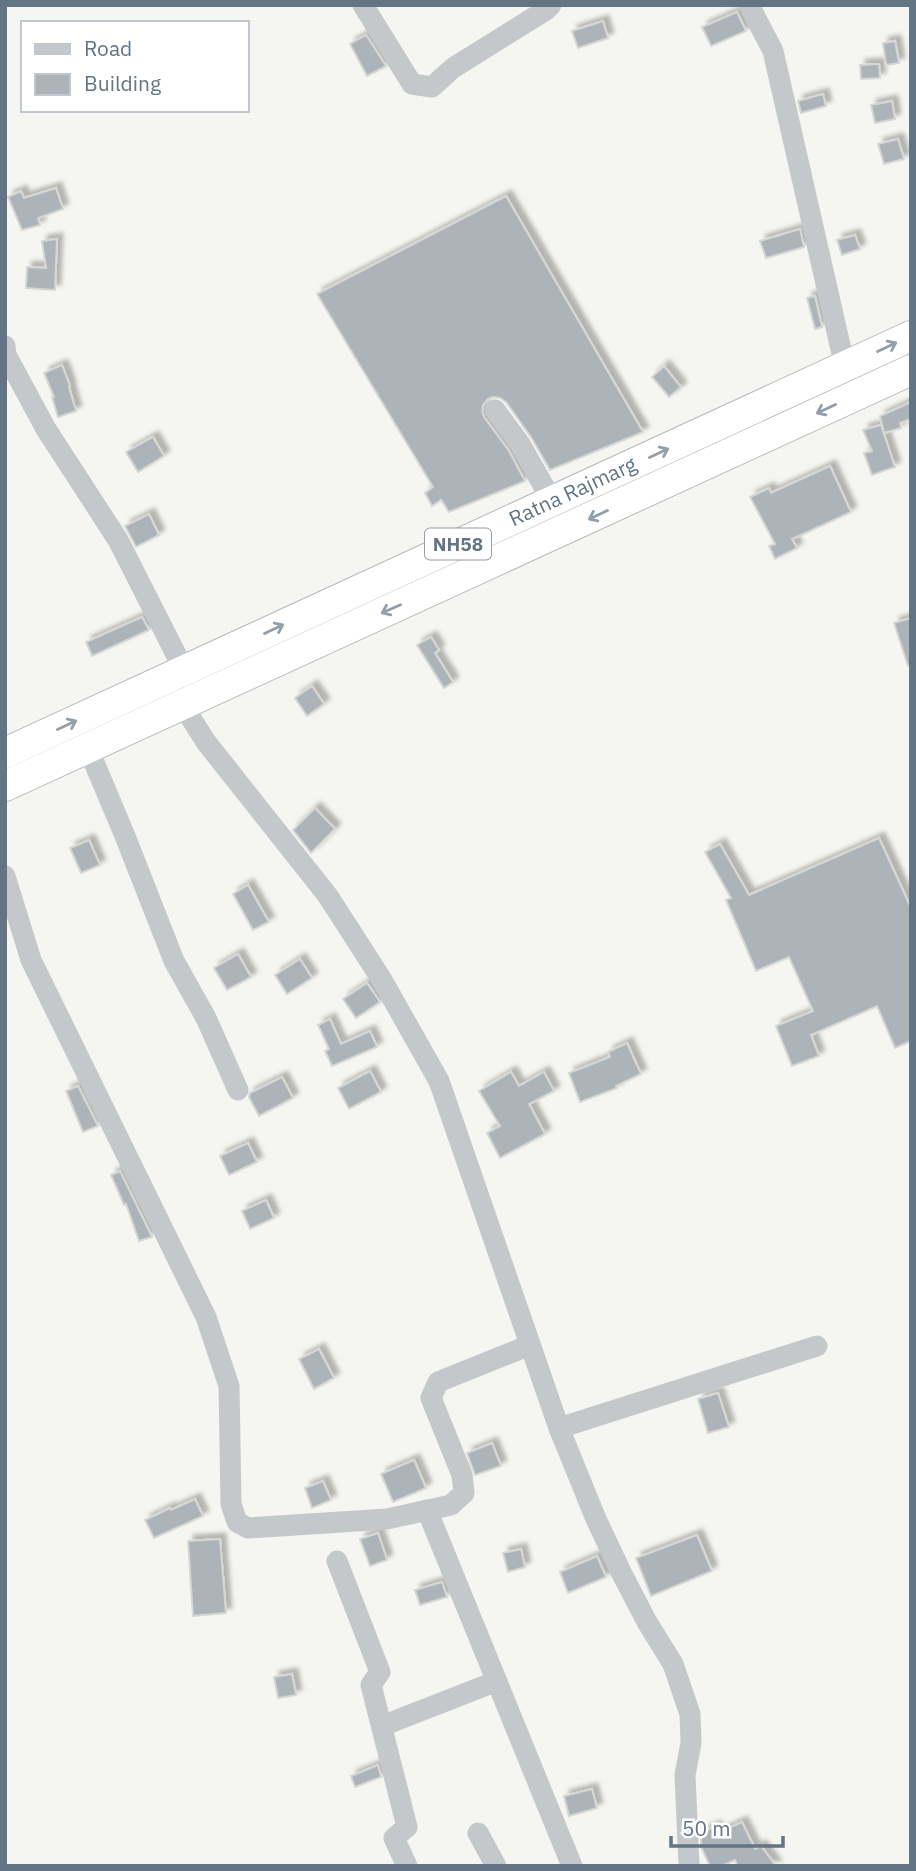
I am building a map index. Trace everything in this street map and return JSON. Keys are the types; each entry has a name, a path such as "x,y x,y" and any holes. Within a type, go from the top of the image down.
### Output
{"highway":[{"name":"Ratna Rajmarg","path":"5,753 911,336"},
{"name":"Ratna Rajmarg","path":"5,786 911,370"}],"street":[{"path":"363,5 412,84 432,87 453,68 551,5"},
{"path":"749,5 773,51 845,367"},
{"path":"5,345 6,355 46,429 118,540 184,670"},
{"path":"495,410 520,444 552,501"},
{"path":"182,704 206,742 328,896 382,980 439,1081 559,1428 621,1573 673,1664 690,1714 691,1743 685,1774 689,1866"},
{"path":"88,748 174,961 206,1018 238,1090"},
{"path":"5,876 32,960 206,1317 229,1386 231,1504 237,1522 248,1528 387,1519 451,1504 464,1493 461,1475 431,1398 438,1382 530,1345"},
{"path":"559,1428 817,1346"},
{"path":"427,1510 572,1866"},
{"path":"337,1560 380,1672 371,1685 407,1827 394,1838 407,1866"},
{"path":"382,1726 497,1681"},
{"path":"478,1833 496,1866"}],"building":[{"path":"737,12 746,31 711,46 702,27"},
{"path":"603,21 608,38 578,48 572,31"},
{"path":"366,35 386,66 367,76 350,44"},
{"path":"895,41 899,63 886,65 883,43"},
{"path":"879,64 880,78 861,79 860,65"},
{"path":"823,94 826,106 801,113 798,101"},
{"path":"892,101 895,119 875,123 871,105"},
{"path":"898,139 904,159 884,164 878,144"},
{"path":"56,188 63,209 38,218 40,225 22,230 8,197 21,191 24,198"},
{"path":"506,196 643,432 550,470 506,402 500,398 488,399 483,405 484,417 509,451 525,481 449,512 441,500 432,506 425,493 433,487 317,294"},
{"path":"800,229 804,247 766,258 760,241"},
{"path":"855,235 860,249 842,255 837,240"},
{"path":"57,239 55,290 26,288 27,267 46,268 42,241"},
{"path":"815,296 822,327 815,329 807,298"},
{"path":"62,365 76,411 58,417 54,397 44,373"},
{"path":"664,366 681,387 669,397 652,377"},
{"path":"911,402 911,419 900,423 901,428 884,433 880,416"},
{"path":"881,425 895,467 872,475 864,453 872,451 863,430"},
{"path":"153,437 164,456 138,472 126,452"},
{"path":"830,466 851,512 792,539 797,548 775,559 769,546 775,544 750,497 769,488 771,493"},
{"path":"149,514 159,535 136,547 125,526"},
{"path":"142,617 149,630 92,656 86,642"},
{"path":"911,618 911,665 908,666 894,623"},
{"path":"431,637 439,650 435,653 453,682 444,688 417,645"},
{"path":"312,686 324,704 307,716 295,698"},
{"path":"315,808 335,829 311,853 293,830"},
{"path":"879,838 911,908 911,1041 895,1048 877,1006 811,1035 819,1056 792,1066 776,1026 813,1011 789,957 756,971 726,900 731,898 705,852 720,844 749,895"},
{"path":"89,840 100,865 81,873 70,848"},
{"path":"248,885 269,922 253,930 233,894"},
{"path":"238,954 251,977 227,990 214,968"},
{"path":"300,959 312,978 287,994 275,975"},
{"path":"367,983 380,1002 356,1018 343,999"},
{"path":"330,1019 341,1044 370,1031 377,1047 332,1066 325,1051 329,1049 318,1025"},
{"path":"627,1043 641,1074 616,1086 617,1088 580,1102 569,1073 610,1057 608,1052"},
{"path":"370,1071 381,1092 349,1109 338,1088"},
{"path":"511,1072 519,1086 544,1072 554,1091 529,1104 545,1134 500,1158 487,1133 500,1126 479,1091"},
{"path":"282,1077 293,1098 259,1116 249,1097 250,1093"},
{"path":"78,1086 98,1126 83,1132 66,1091"},
{"path":"248,1143 257,1162 229,1175 220,1156"},
{"path":"120,1171 152,1237 139,1241 126,1204 124,1205 111,1175"},
{"path":"266,1200 274,1218 250,1229 242,1211"},
{"path":"319,1349 334,1378 314,1389 299,1359"},
{"path":"718,1393 729,1427 708,1433 698,1399"},
{"path":"492,1443 501,1466 475,1475 467,1453"},
{"path":"414,1460 426,1488 393,1502 381,1474"},
{"path":"323,1481 331,1500 312,1508 305,1488"},
{"path":"195,1499 203,1516 154,1538 145,1520"},
{"path":"378,1533 387,1560 370,1566 360,1539"},
{"path":"697,1535 712,1571 651,1596 636,1558"},
{"path":"220,1539 226,1613 193,1616 188,1541"},
{"path":"521,1549 525,1567 508,1572 503,1553"},
{"path":"597,1556 606,1577 568,1593 560,1572"},
{"path":"442,1582 447,1597 420,1605 415,1590"},
{"path":"292,1674 296,1695 278,1698 274,1677"},
{"path":"378,1765 381,1777 355,1787 351,1776"},
{"path":"592,1789 597,1808 569,1816 564,1796"},
{"path":"742,1822 755,1849 761,1846 776,1866 738,1866 735,1860 722,1866 710,1866 701,1847 701,1833 715,1826 718,1833"}]}
